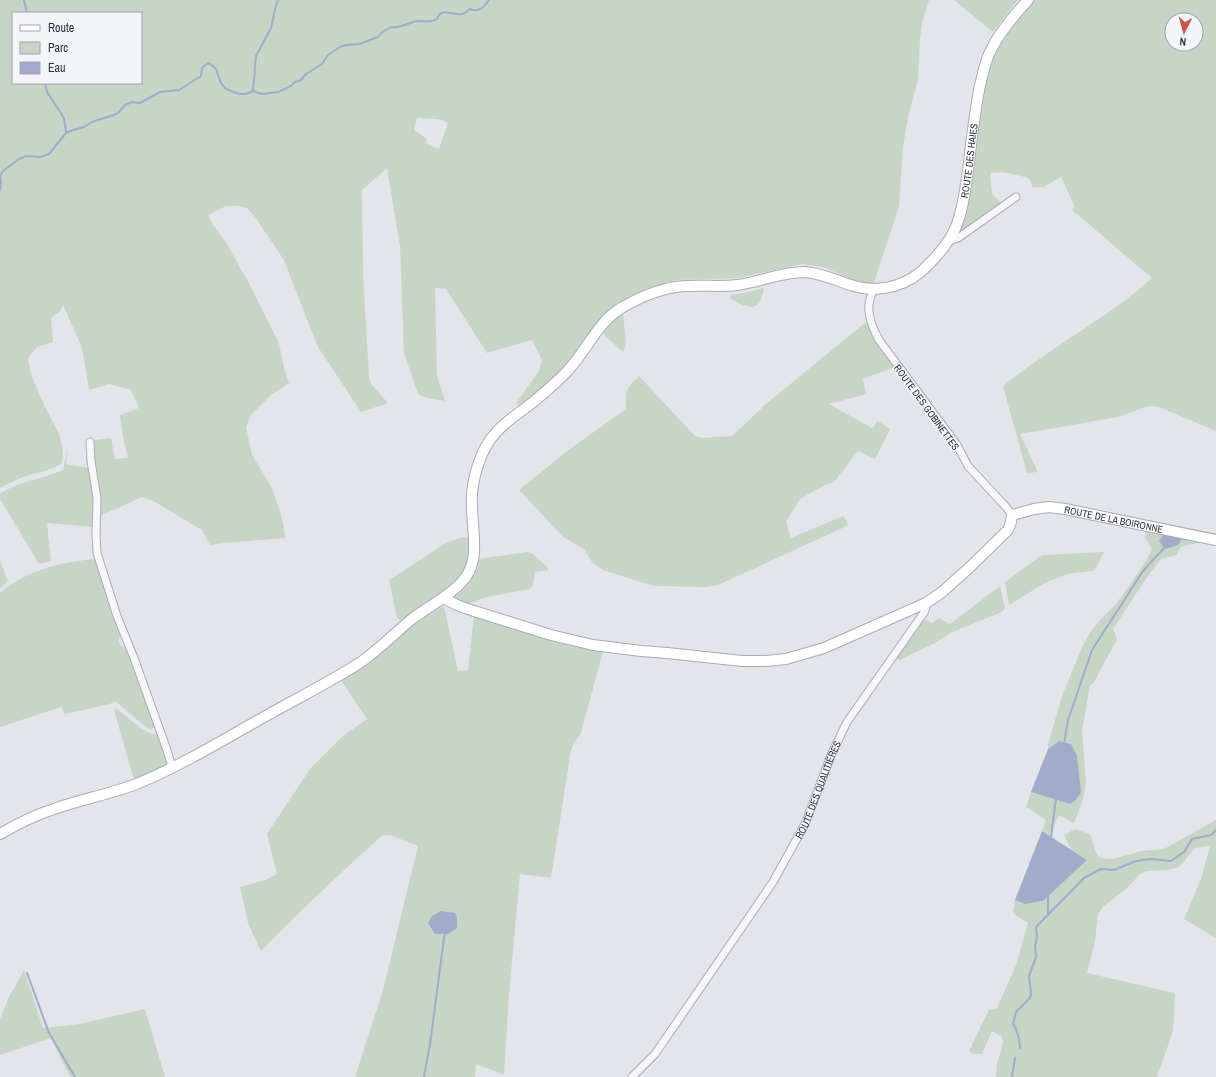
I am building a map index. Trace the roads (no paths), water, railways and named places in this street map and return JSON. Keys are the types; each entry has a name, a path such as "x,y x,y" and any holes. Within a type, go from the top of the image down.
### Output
{"street":[{"name":"ROUTE DES HAIES","path":"0,834 40,813 128,787 151,777 250,725 351,668 370,655 420,613 461,584 472,566 475,549 472,492 477,466 485,447 493,434 504,423 551,386 578,360 604,323 617,311 637,299 665,289 687,286 734,286 792,273 817,274 852,286 874,289 890,287 921,272 930,264 948,241 957,224 962,206 978,98 986,63 997,39 1028,0"},
{"path":"948,241 958,238 1016,197"},
{"name":"ROUTE DES GOBINETTES","path":"874,289 870,300 869,316 878,340 957,445 968,466 1012,515"},
{"path":"90,442 91,461 97,498 97,553 117,616 172,767"},
{"name":"ROUTE DE LA BOIRONNE","path":"1012,515 1034,509 1049,507 1216,540"},
{"name":"ROUTE DES QUALITIÈRES","path":"632,1077 655,1054 773,882 805,824 842,730 853,711 925,611 926,604 941,593 1008,530 1012,515"},
{"path":"443,598 471,610 551,635 579,642 634,650 756,661 786,659 824,648 926,604"}],"water":[{"path":"1164,534 1182,539 1178,545 1165,549 1159,541"},
{"path":"1059,741 1071,744 1077,756 1081,792 1076,800 1070,804 1031,792 1048,749"},
{"path":"1042,831 1087,860 1043,901 1025,904 1015,900"},
{"path":"441,911 455,913 457,918 457,928 448,934 435,934 428,923 432,916"}],"waterway":[{"path":"24,0 27,12"},
{"path":"253,91 256,56 271,28 278,0"},
{"path":"0,190 0,176 3,171 19,159 26,156 41,157 49,154 66,133 114,115 118,113 125,105 132,102 140,103 160,92 179,90 201,76 202,68 208,63 216,69 221,83 226,89 239,94 246,94 253,91 262,94 278,92 301,80 306,74 322,64 328,55 340,47 360,44 378,37 381,33 391,27 398,27 418,21 433,21 444,12 462,14 470,9 479,10 489,0"},
{"path":"45,84 47,92 64,118 66,133"},
{"path":"1064,744 1068,720 1092,650 1143,571 1165,547"},
{"path":"1051,837 1056,798"},
{"path":"1020,1048 1018,1035 1013,1024 1016,1012 1031,995 1029,976 1036,957 1036,927 1084,878 1101,869 1114,870 1136,861 1151,859 1171,861 1184,852 1192,839 1211,835 1216,830"},
{"path":"1048,894 1048,915"},
{"path":"424,1077 430,1044 445,931"},
{"path":"27,973 49,1033 75,1077"},
{"path":"1012,1077 1015,1058"}]}
